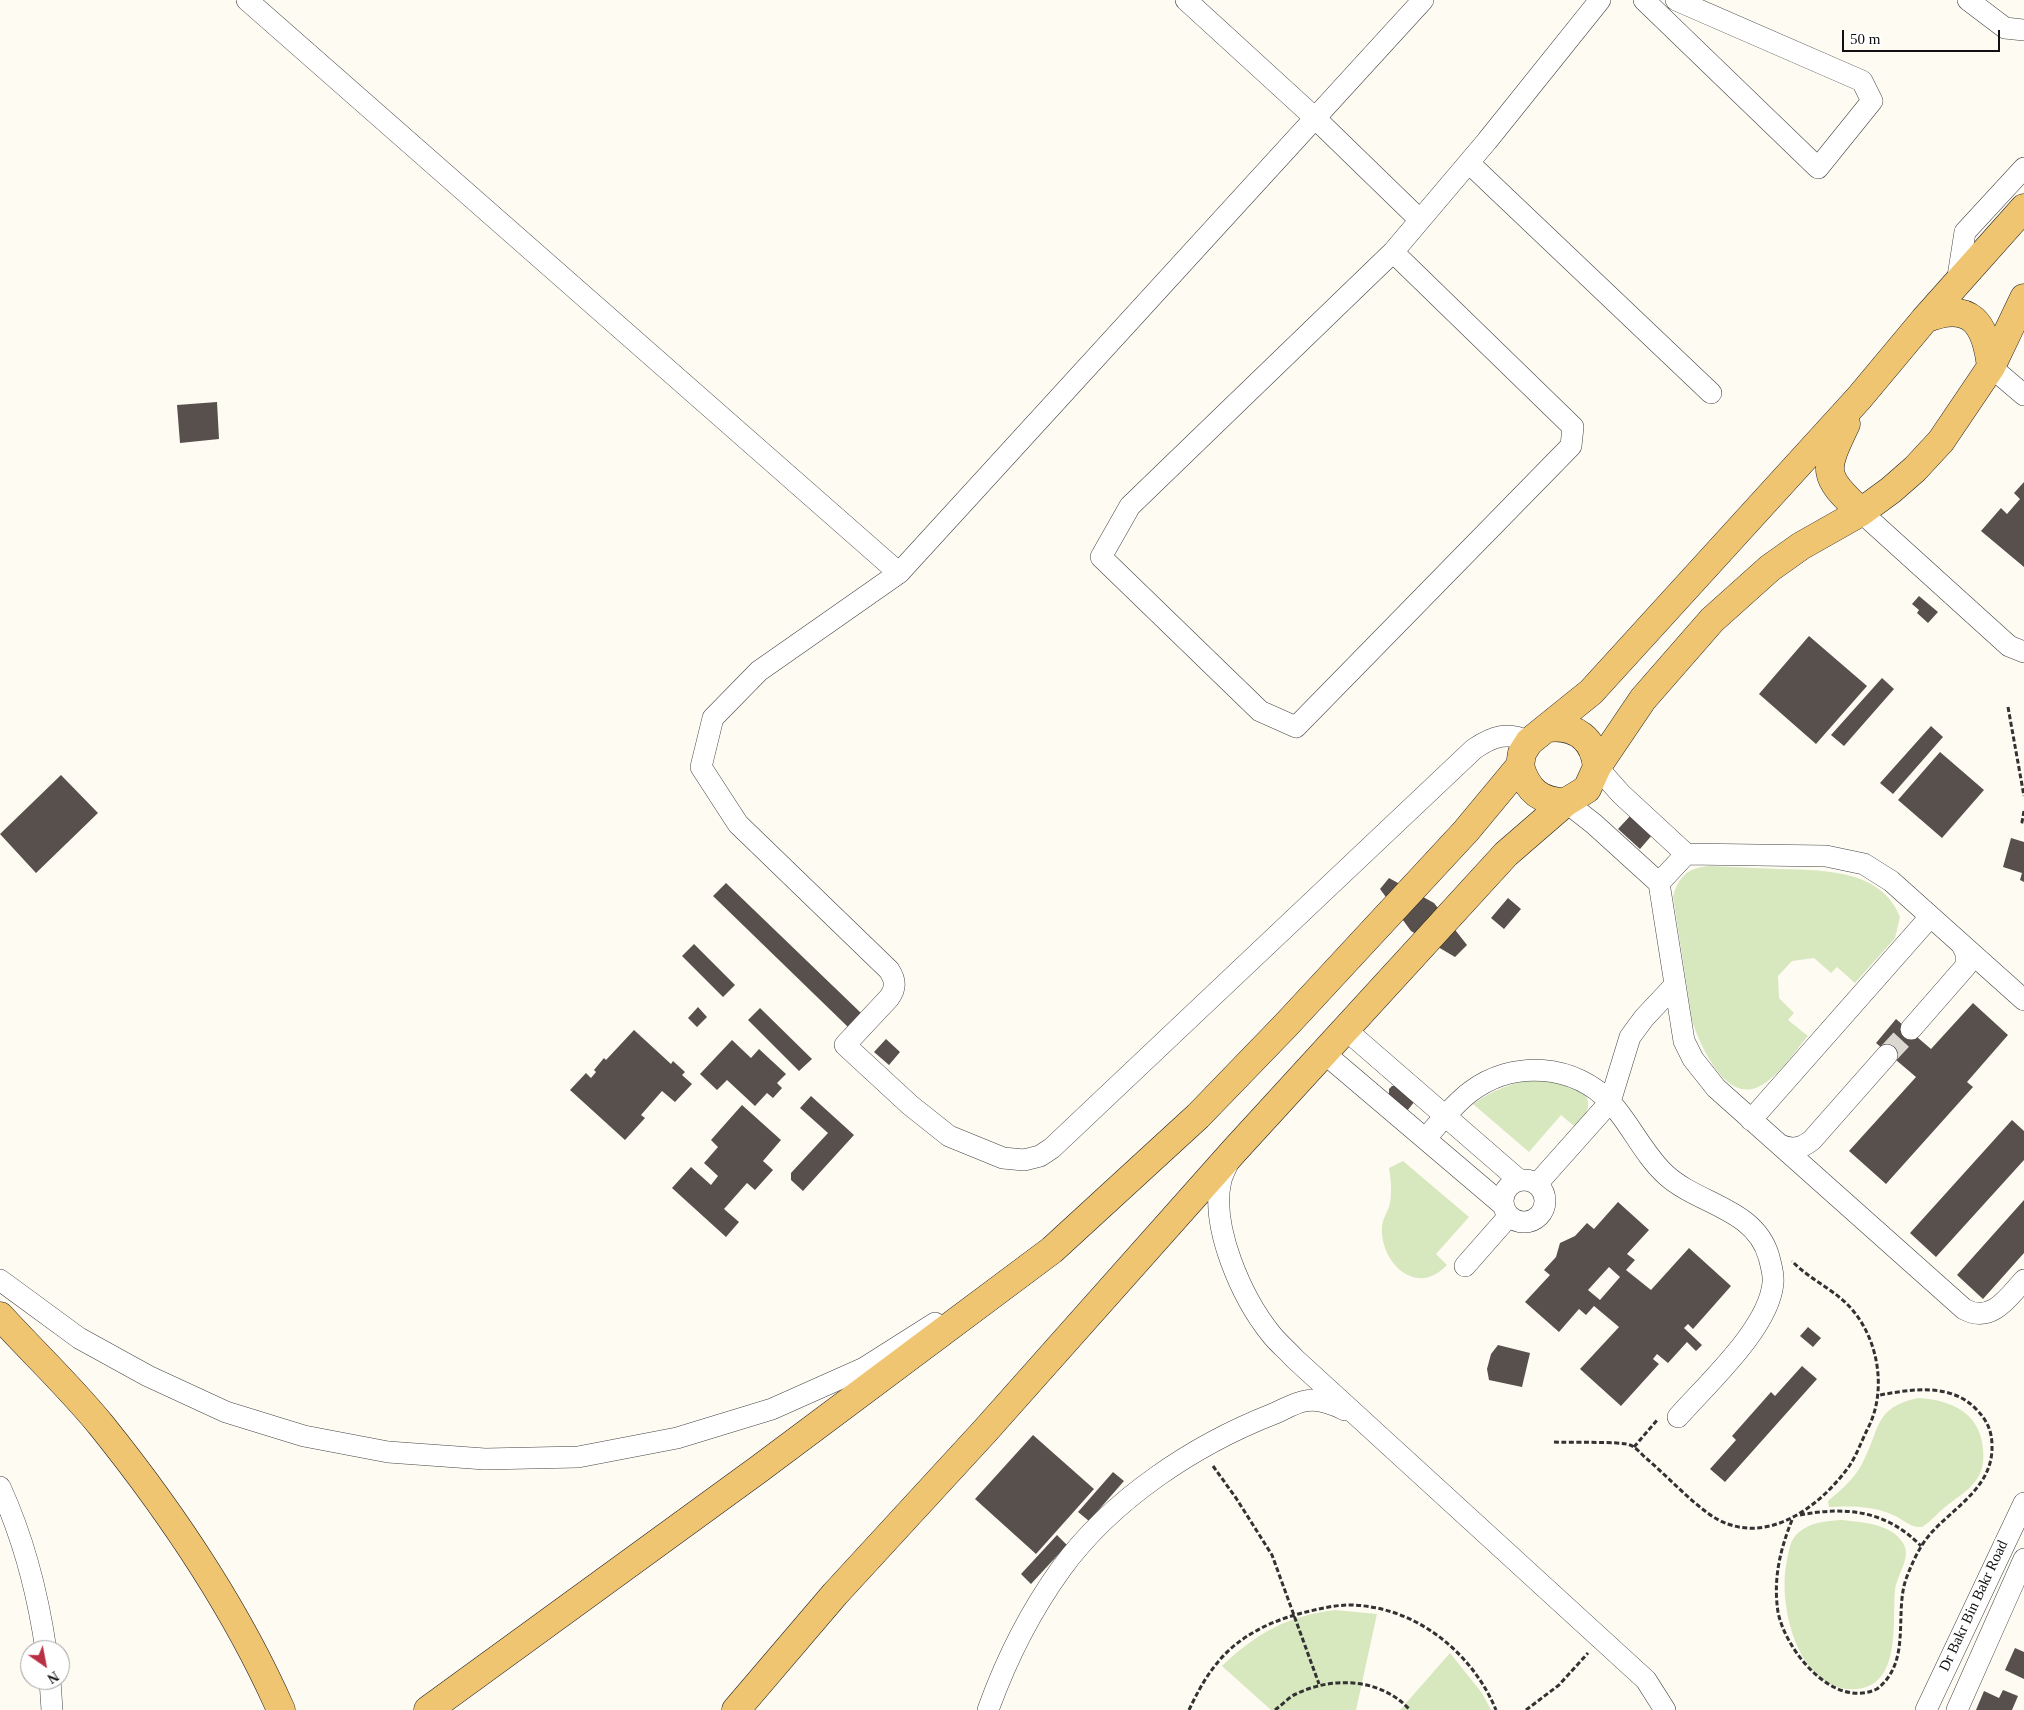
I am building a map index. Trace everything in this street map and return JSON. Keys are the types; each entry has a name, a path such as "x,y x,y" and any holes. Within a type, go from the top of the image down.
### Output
{"main road":[{"path":"428,1710 767,1463 1052,1250 1198,1116 1287,1024 1466,831 1533,745 1591,692 1859,398 1925,318 2024,208"},
{"path":"736,1710 835,1594 986,1431 1234,1151 1506,854 1566,802 1587,789 1597,767 1643,699 1712,620 1733,599 1770,568 1801,546 1861,512 1915,469 1941,441 1991,367 2024,298"},
{"path":"1925,318 1941,312 1958,311 1967,315 1983,331 1988,345 1991,367"},
{"path":"1859,398 1830,457 1829,469 1840,492 1861,512"},
{"path":"1566,802 1547,800 1530,790 1524,779 1533,745 1560,727 1572,729 1582,735 1593,749 1597,767"},
{"path":"0,1316 100,1424 187,1540 262,1667 281,1710"}],"street":[{"path":"246,0 899,573"},
{"path":"1186,0 1315,118 1420,220"},
{"path":"1422,0 899,573 759,671 713,718 701,767 738,824 890,970 895,984 889,998 845,1045 910,1105 949,1136 1003,1158 1024,1160 1040,1156 1052,1148 1474,748 1490,739 1505,735 1518,736 1533,745"},
{"path":"1393,252 1573,427 1571,446 1296,727 1260,712 1100,558 1130,506 1393,252 1469,163 1600,0"},
{"path":"1644,0 1818,168 1872,101 1862,81 1676,0"},
{"path":"1968,0 2005,28 2024,30"},
{"path":"1469,163 1711,393"},
{"path":"1957,283 1965,232 2024,168"},
{"path":"1991,367 2024,395"},
{"path":"1861,512 2009,646 2024,652"},
{"path":"1597,767 1621,794 1686,854 1826,856 1846,858 1864,864 1880,873 2024,1000"},
{"path":"1566,802 1594,824 1659,884 1684,1041 1693,1059 1716,1088 1964,1309 1973,1314 1983,1314 1995,1310 2024,1280"},
{"path":"1659,884 1686,854"},
{"path":"1751,1120 1930,917"},
{"path":"1911,1029 1966,966 1966,953 1962,945"},
{"path":"1465,1266 1506,1211 1504,1194 1507,1187 1528,1182 1610,1102 1630,1037 1644,1018 1675,985"},
{"path":"1324,1053 1426,1138 1520,1222 1528,1222 1540,1214 1545,1200 1544,1193 1446,1115 1345,1029"},
{"path":"1780,1145 1789,1149 1798,1148 1812,1140 1887,1055"},
{"path":"1426,1138 1471,1091 1487,1081 1503,1075 1528,1070 1552,1071 1575,1077 1594,1087 1610,1102 1665,1174 1697,1197 1741,1218 1763,1242 1773,1271 1773,1284 1768,1306 1758,1324 1745,1341 1678,1417"},
{"path":"1234,1151 1221,1180 1219,1205 1225,1238 1250,1303 1271,1334 1646,1680 1666,1710"},
{"path":"0,1280 79,1338 148,1376 226,1412 304,1436 388,1452 484,1459 578,1457 678,1438 772,1409 864,1368 1052,1250"},
{"path":"988,1710 1003,1670 1032,1614 1062,1568 1104,1521 1144,1487 1200,1449 1254,1421 1305,1401 1321,1401 1336,1405 1362,1420"},
{"path":"0,1487 25,1556 44,1640"},
{"name":"Dr Bakr Bin Bakr Road","path":"1926,1710 2024,1503"},
{"path":"1957,1710 2024,1559"},
{"path":"51,1690 52,1710"}],"path":[{"path":"2008,707 2024,796"},
{"path":"2024,811 2022,822 2024,822"},
{"path":"1554,1442 1629,1444 1710,1514 1726,1523 1744,1528 1768,1528 1792,1520 1829,1490 1850,1464 1872,1421 1880,1395 1872,1345 1863,1326 1847,1304 1799,1268 1787,1256 1763,1242"},
{"path":"1841,1696 1867,1695 1877,1690 1887,1680 1895,1667 1900,1643 1905,1581 1921,1546 1930,1534 1982,1482 1992,1460 1992,1441 1989,1426 1972,1405 1944,1392 1925,1389 1880,1395"},
{"path":"1634,1448 1658,1419 1678,1417"},
{"path":"1200,1449 1236,1498 1272,1555 1319,1684"},
{"path":"1799,1515 1818,1511 1850,1512 1876,1516 1906,1530 1921,1546"},
{"path":"1792,1520 1781,1547 1777,1567 1778,1611 1788,1643 1796,1658 1821,1685"},
{"path":"1189,1710 1200,1687 1219,1660 1245,1637 1272,1622 1324,1607 1350,1605 1379,1608 1411,1619 1434,1632 1456,1651 1475,1674 1496,1710"},
{"path":"1526,1710 1559,1685 1601,1638"},
{"path":"1275,1710 1294,1694 1319,1684 1342,1681 1366,1684 1389,1693 1410,1710"}],"green space":[{"path":"1709,866 1813,870 1848,875 1865,881 1879,889 1891,901 1900,917 1895,938 1855,983 1837,967 1831,973 1814,958 1792,961 1778,976 1779,998 1794,1013 1788,1020 1808,1036 1774,1076 1760,1086 1748,1090 1736,1087 1725,1080 1716,1069 1701,1043 1692,1020 1673,896 1678,883 1685,874 1695,869"},
{"path":"1531,1080 1557,1082 1576,1088 1588,1099 1588,1107 1584,1115 1574,1126 1561,1115 1529,1152 1473,1104 1500,1089"},
{"path":"1403,1161 1469,1217 1436,1254 1447,1265 1439,1272 1426,1278 1415,1278 1397,1267 1387,1253 1382,1237 1383,1221 1391,1199 1389,1168"},
{"path":"1918,1398 1930,1399 1953,1406 1962,1411 1976,1426 1981,1437 1983,1465 1974,1483 1922,1527 1910,1525 1886,1512 1870,1508 1829,1507 1828,1501 1847,1484 1859,1469 1876,1430 1886,1414 1903,1402"},
{"path":"1841,1520 1866,1523 1891,1531 1903,1543 1906,1554 1895,1590 1894,1633 1888,1664 1881,1676 1871,1685 1857,1689 1837,1687 1820,1677 1806,1662 1796,1643 1789,1622 1785,1600 1787,1560 1793,1539 1803,1529 1813,1524"},
{"path":"1335,1610 1377,1614 1356,1710 1271,1710 1222,1666 1260,1635 1274,1628 1302,1617"},
{"path":"1450,1653 1482,1693 1491,1710 1400,1710"}],"building":[{"path":"217,402 219,439 180,443 177,405"},
{"path":"2024,482 2024,567 1981,531 2001,508 2007,514 2020,499 2014,493"},
{"path":"1919,596 1938,612 1928,623 1917,613 1919,610 1912,604"},
{"path":"1809,636 1867,686 1816,744 1759,694"},
{"path":"1882,678 1894,689 1844,746 1831,735"},
{"path":"1931,726 1943,737 1893,794 1880,783"},
{"path":"1940,752 1984,790 1942,838 1898,800"},
{"path":"61,775 98,813 36,873 0,834"},
{"path":"1631,815 1653,834 1640,849 1618,829"},
{"path":"2011,838 2024,842 2024,882 2020,880 2022,873 2003,867"},
{"path":"1389,878 1434,903 1467,945 1455,957 1411,931 1380,889"},
{"path":"726,883 861,1013 848,1027 713,896"},
{"path":"1508,898 1521,909 1504,929 1491,918"},
{"path":"694,944 735,985 723,997 682,956"},
{"path":"1973,1003 2008,1035 1967,1082 1973,1087 1886,1184 1849,1151 1916,1077 1876,1043 1896,1019 1931,1049"},
{"path":"698,1007 707,1017 697,1027 688,1018"},
{"path":"760,1008 812,1059 799,1071 748,1020"},
{"path":"634,1030 671,1064 673,1061 685,1072 682,1075 692,1084 675,1102 662,1091 641,1115 645,1118 625,1140 570,1090 586,1073 591,1078 596,1072 594,1070 604,1058 606,1060"},
{"path":"886,1039 900,1052 889,1065 874,1052"},
{"path":"732,1040 751,1058 759,1049 786,1074 777,1083 782,1088 773,1098 767,1093 755,1106 727,1080 717,1090 700,1074"},
{"path":"1392,1086 1397,1086 1415,1101 1407,1111 1389,1095 1389,1089"},
{"path":"811,1096 854,1135 803,1191 791,1180 791,1173 828,1133 800,1108"},
{"path":"742,1105 781,1140 763,1161 773,1170 755,1190 747,1183 724,1209 739,1222 726,1237 672,1188 691,1167 711,1185 718,1176 704,1163 718,1147 711,1140"},
{"path":"2012,1120 2024,1131 2024,1160 1936,1257 1910,1233"},
{"path":"2024,1200 2024,1253 1983,1299 1957,1275"},
{"path":"1618,1202 1649,1230 1627,1254 1635,1260 1626,1270 1651,1290 1689,1248 1731,1286 1693,1329 1688,1324 1684,1328 1702,1345 1696,1351 1687,1342 1668,1363 1657,1354 1653,1359 1659,1364 1621,1406 1580,1369 1619,1327 1594,1306 1586,1315 1579,1309 1559,1332 1525,1302 1550,1275 1544,1270 1556,1257 1560,1243 1575,1236 1587,1223 1594,1229","holes":["1609,1267 1620,1277 1600,1300 1588,1290"]},
{"path":"1808,1327 1821,1338 1813,1347 1800,1336"},
{"path":"1498,1345 1530,1353 1522,1387 1489,1380 1487,1369 1491,1354"},
{"path":"1802,1366 1817,1379 1725,1482 1710,1469 1736,1440 1732,1436 1771,1392 1775,1396"},
{"path":"1033,1435 1094,1489 1036,1554 975,1499"},
{"path":"1113,1472 1124,1481 1089,1521 1078,1512"},
{"path":"1057,1535 1067,1545 1031,1584 1021,1574"},
{"path":"2015,1648 2024,1652 2024,1679 2005,1670"},
{"path":"2003,1690 2018,1696 2012,1710 1976,1710 1984,1691 1999,1698"}],"tunnel":[{"path":"1887,1055 1911,1029"}]}
